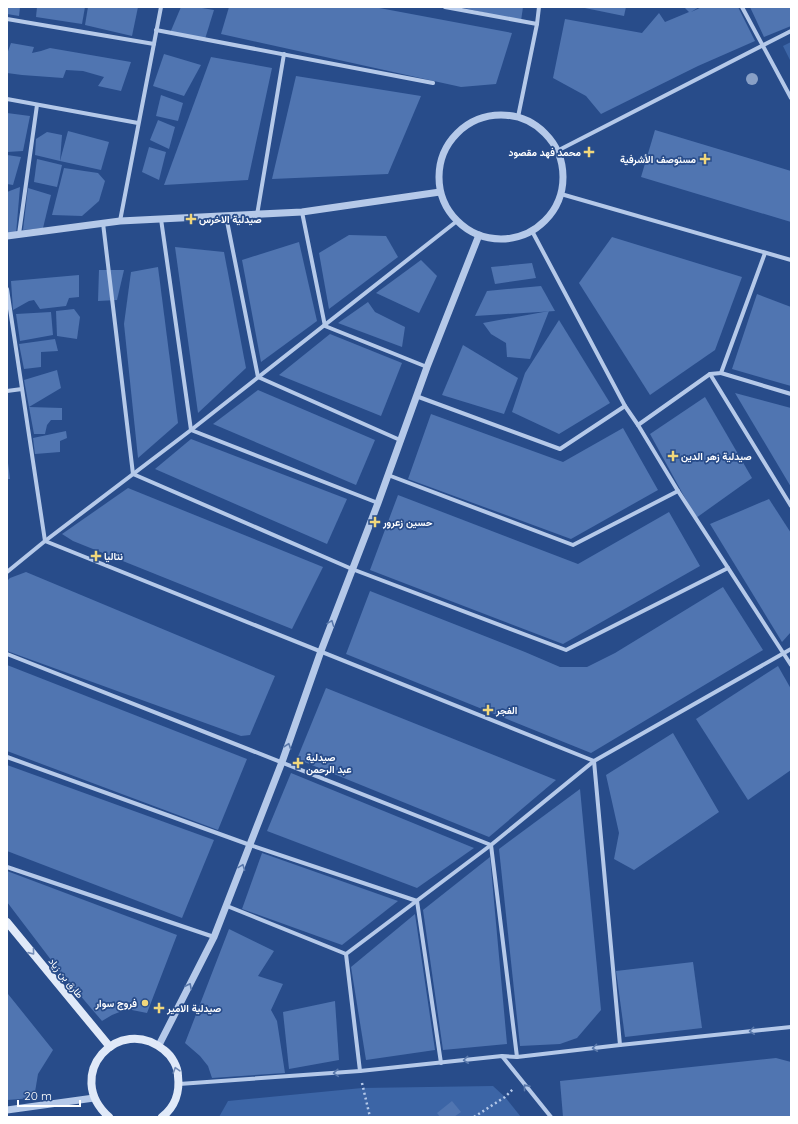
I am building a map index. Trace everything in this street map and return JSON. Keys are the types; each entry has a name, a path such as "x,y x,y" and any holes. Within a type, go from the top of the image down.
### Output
{"main road":[{"name":"طارق بن زياد","path":"7,922 110,1047"},
{"path":"109,1117 101,1110 94,1098 91,1087 95,1064 101,1054 110,1047 121,1041 134,1039 147,1040 159,1045 167,1052 174,1062 178,1073 179,1084 177,1096 172,1107 163,1117"}],"street":[{"path":"120,221 161,7"},
{"path":"446,7 537,24"},
{"path":"518,117 537,24 539,7"},
{"path":"742,7 791,98"},
{"path":"7,19 154,44"},
{"path":"156,30 433,82"},
{"path":"557,150 791,31"},
{"path":"257,215 284,54"},
{"path":"7,99 138,123"},
{"path":"19,234 37,104"},
{"path":"499,114 518,117 534,124 548,136 557,150 562,165 563,180 561,194 555,209 545,221 532,231 515,237 497,239 479,235 467,230 457,221 447,208 440,192 438,174 442,156 451,139 464,126 481,118 499,114"},
{"path":"7,236 120,221 302,212 440,192"},
{"path":"561,194 791,260"},
{"path":"302,212 324,326"},
{"path":"226,216 258,377"},
{"path":"160,219 191,430"},
{"path":"7,572 457,221"},
{"path":"103,224 133,474"},
{"path":"532,231 625,406 678,491 791,665"},
{"path":"159,1045 214,937 227,906 282,762 321,651 378,503 416,396 479,235"},
{"path":"721,373 765,253"},
{"path":"7,289 45,541"},
{"path":"324,326 427,367"},
{"path":"638,425 710,374 721,373 791,394"},
{"path":"710,374 791,506"},
{"path":"258,377 400,440"},
{"path":"7,391 22,389"},
{"path":"416,396 560,449 625,406"},
{"path":"191,430 378,503"},
{"path":"133,474 352,570 566,650 728,568"},
{"path":"387,475 573,546 678,491"},
{"path":"45,541 594,760"},
{"path":"346,954 491,845 594,760 791,649"},
{"path":"7,654 491,845"},
{"path":"7,757 250,845 417,901"},
{"path":"594,760 620,1045"},
{"path":"491,845 517,1057"},
{"path":"7,867 214,937"},
{"path":"417,901 441,1063"},
{"path":"227,906 346,954"},
{"path":"346,954 360,1071"},
{"path":"179,1084 360,1071 502,1056 517,1057 791,1027"},
{"path":"502,1056 550,1117"},
{"path":"7,1110 94,1098"}],"path":[{"path":"474,1117 505,1097 522,1081"},
{"path":"362,1088 370,1117"}],"shaded area":[{"path":"791,42 791,62 783,46"},
{"path":"493,1086 505,1097 521,1117 219,1117 228,1101 362,1088"}],"building":[{"path":"7,7 20,7 19,16 7,14"},
{"path":"37,7 85,7 82,24 36,17"},
{"path":"88,7 138,7 132,36 85,25"},
{"path":"181,7 196,7 214,10 205,39 170,33"},
{"path":"229,7 374,7 512,33 496,84 461,87 221,34"},
{"path":"464,7 523,7 521,21"},
{"path":"580,7 626,7 624,16"},
{"path":"684,7 699,7 691,12 702,7 738,7 755,41 698,66 601,114 586,96 553,78 565,19 642,33 659,13 665,22 689,12"},
{"path":"750,7 791,7 791,26 764,37"},
{"path":"11,43 34,47 32,53 50,48 131,62 121,91 98,86 104,77 83,71 66,70 63,78 7,73 7,54"},
{"path":"164,54 201,65 184,96 153,86"},
{"path":"211,57 272,68 248,180 164,185"},
{"path":"296,76 421,96 388,174 272,179"},
{"path":"161,95 183,103 178,121 156,116"},
{"path":"7,113 30,116 23,151 7,152"},
{"path":"158,120 175,127 169,149 150,140"},
{"name":"مستوصف الأشرفية","path":"655,130 791,171 791,222 641,177"},
{"path":"68,131 109,142 101,170 60,161"},
{"path":"47,132 62,135 60,161 35,155 36,139"},
{"path":"149,147 166,152 159,180 142,172"},
{"path":"7,155 21,157 13,185 7,184"},
{"path":"37,159 62,165 57,187 34,182"},
{"path":"64,168 98,173 105,181 99,201 82,216 52,215"},
{"path":"20,187 16,234 7,234 7,192"},
{"path":"28,188 51,195 43,228 23,230"},
{"path":"349,235 386,236 398,257 329,309 319,253"},
{"path":"612,237 742,277 715,350 650,395 579,283"},
{"path":"299,242 317,321 261,362 242,260"},
{"path":"175,247 224,252 246,368 198,413"},
{"path":"421,260 437,276 419,313 376,293"},
{"path":"532,263 536,278 495,284 491,267"},
{"path":"158,267 178,423 138,458 124,324 131,272"},
{"path":"99,270 124,270 117,300 98,301"},
{"path":"79,275 79,297 69,298 66,306 40,309 34,300 29,301 13,310 11,281"},
{"path":"541,286 555,311 475,316 487,291"},
{"path":"757,294 791,307 791,386 732,369"},
{"path":"368,302 375,312 405,327 402,347 338,323"},
{"path":"74,309 80,317 77,339 57,336 56,311"},
{"path":"549,311 530,359 507,357 506,343 491,334 483,323"},
{"path":"51,312 53,335 20,341 16,314"},
{"path":"559,320 610,403 559,434 512,412 525,373"},
{"path":"330,334 402,363 381,416 279,375"},
{"path":"55,339 58,351 41,352 41,367 24,369 19,344"},
{"path":"463,345 518,378 504,414 442,395"},
{"path":"57,370 61,388 29,407 24,380"},
{"path":"258,390 375,440 356,485 213,424"},
{"path":"735,393 791,408 791,487"},
{"path":"705,397 752,478 696,518 650,434"},
{"path":"29,407 62,408 62,420 51,420 47,425 45,434 34,434"},
{"path":"431,414 563,462 623,428 658,490 571,539 408,479"},
{"path":"66,431 67,438 60,441 60,452 35,454 33,438"},
{"path":"191,439 347,499 327,544 155,469"},
{"path":"8,463 10,479 7,479"},
{"path":"128,488 323,567 292,629 73,541 62,534"},
{"path":"398,495 578,564 669,512 700,566 563,644 370,570"},
{"path":"769,499 791,533 791,632 782,642 710,524"},
{"path":"26,572 275,676 250,735 241,736 7,651 7,581 10,578"},
{"path":"723,587 763,650 591,753 346,654 370,591 560,667 587,667 615,653"},
{"path":"7,665 247,759 218,830 7,751"},
{"path":"778,666 791,689 791,770 748,800 696,719"},
{"path":"326,688 556,780 489,837 297,759"},
{"path":"673,733 719,812 634,870 614,859 619,833 606,775"},
{"path":"7,765 214,840 182,918 7,851"},
{"path":"291,773 474,848 417,888 267,831"},
{"path":"580,789 601,1010 577,1038 560,1044 520,1046 499,849"},
{"path":"262,853 398,901 342,945 242,909"},
{"path":"490,857 507,1044 443,1050 423,910"},
{"path":"7,871 177,935 147,1013 127,1009 102,1021 61,973 7,902"},
{"path":"415,914 435,1050 366,1060 351,967"},
{"path":"229,929 274,951 258,976 283,984 271,1010 277,1021 285,1073 212,1078 208,1066 200,1056 185,1043"},
{"path":"693,962 702,1028 625,1037 616,971"},
{"path":"8,994 53,1050 38,1074 34,1098 7,1100"},
{"path":"335,1001 339,1060 289,1069 283,1012"},
{"path":"776,1058 791,1062 791,1117 563,1117 560,1081"},
{"path":"452,1101 461,1112 454,1117 440,1117 437,1113"}],"place":[{"name":"محمد فهد مقصود","path":"589,152"},
{"name":"مستوصف الأشرفية","path":"705,159"},
{"name":"صيدلية الاخرس","path":"191,219"},
{"name":"صيدلية زهر الدين","path":"673,456"},
{"name":"حسين زعرور","path":"375,522"},
{"name":"نتاليا","path":"96,556"},
{"name":"الفجر","path":"488,710"},
{"name":"صيدلية عبد الرحمن","path":"298,763"},
{"name":"فروج سوار","path":"145,1003"},
{"name":"صيدلية الامير","path":"159,1008"}]}
